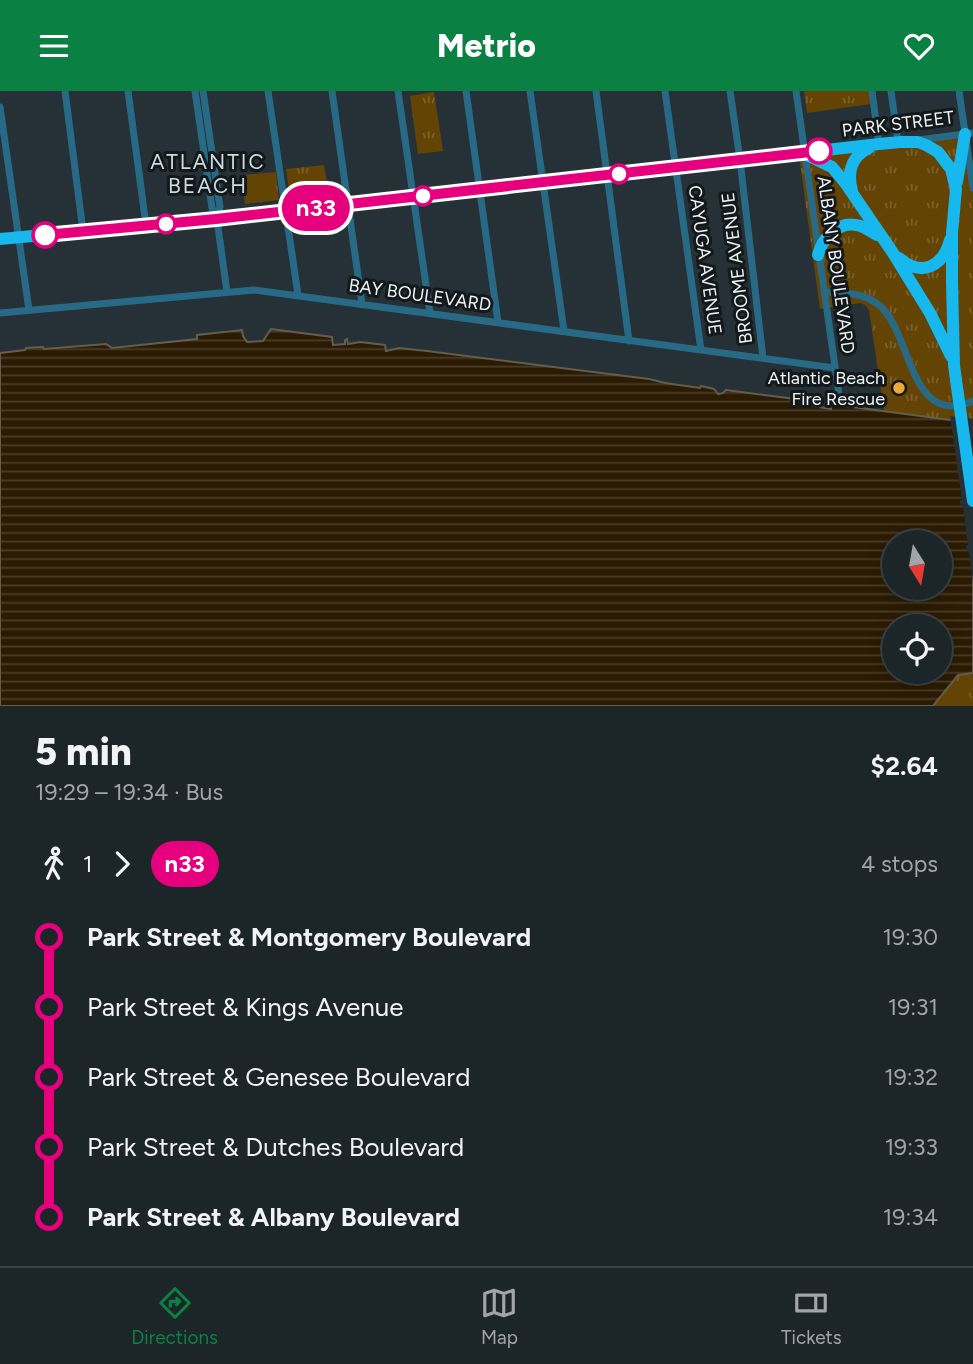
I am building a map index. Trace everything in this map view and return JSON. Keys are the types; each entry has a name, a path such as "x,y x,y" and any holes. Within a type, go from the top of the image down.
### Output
{"highway":[{"path":"954,365 953,233 956,189 969,134"},
{"name":"PARK STREET","path":"0,239 216,219 899,142"},
{"path":"899,142 918,142 938,152 951,169 956,189"},
{"path":"858,202 849,175 852,164 856,156 864,150 880,144"},
{"path":"804,153 832,167 838,174 893,253 946,344 957,380 973,501"},
{"path":"818,255 830,235 848,224 864,227 884,241"},
{"path":"893,253 915,269 933,265 942,258 953,233"}],"street":[{"path":"65,91 83,231"},
{"path":"128,91 146,225"},
{"path":"195,91 227,292"},
{"path":"203,91 220,207 216,219"},
{"path":"268,91 298,295"},
{"path":"332,91 362,304"},
{"path":"398,91 430,313"},
{"path":"466,91 498,322"},
{"path":"530,91 564,331"},
{"path":"596,91 629,341"},
{"name":"CAYUGA AVENUE","path":"665,91 701,350"},
{"name":"BROOME AVENUE","path":"730,91 763,358"},
{"name":"ALBANY BOULEVARD","path":"796,91 840,402"},
{"path":"872,91 880,144"},
{"path":"891,91 899,142"},
{"path":"959,91 969,134 973,188"},
{"path":"0,107 29,310"},
{"name":"PARK STREET","path":"899,142 969,134"},
{"name":"BAY BOULEVARD","path":"0,313 254,290 835,368"},
{"path":"824,292 854,293 880,306 888,315 922,388 935,401 957,406 973,401"}],"green space":[{"path":"804,91 870,91 871,104 807,113"},
{"path":"434,92 443,151 418,154 410,96"},
{"path":"965,134 973,188 973,423 884,411 869,310 861,303 820,309 799,155"},
{"path":"324,165 329,194 290,199 286,169"},
{"path":"276,172 279,200 245,204 242,175"},
{"path":"973,673 973,706 933,706 952,684 958,675"}],"shaded area":[{"path":"271,329 332,337 333,345 345,344 347,339 348,344 360,342 385,345 386,351 399,348 427,351 700,388 701,386 714,389 718,394 726,390 811,401 813,406 831,409 830,404 973,423 973,673 958,675 952,682 952,614 882,614 882,684 951,684 933,706 0,706 0,353 26,348 106,344 112,348 197,339 197,335 242,330 247,342 263,341"}],"pier":[{"path":"950,416 973,419 973,581 966,546 963,506 960,506 962,500"}],"bus line":[{"name":"n33","path":"45,235 216,219 819,151"}],"place":[{"name":"Atlantic Beach Fire Rescue","path":"899,388"}],"district":[{"name":"ATLANTIC BEACH","path":"208,173"}]}
